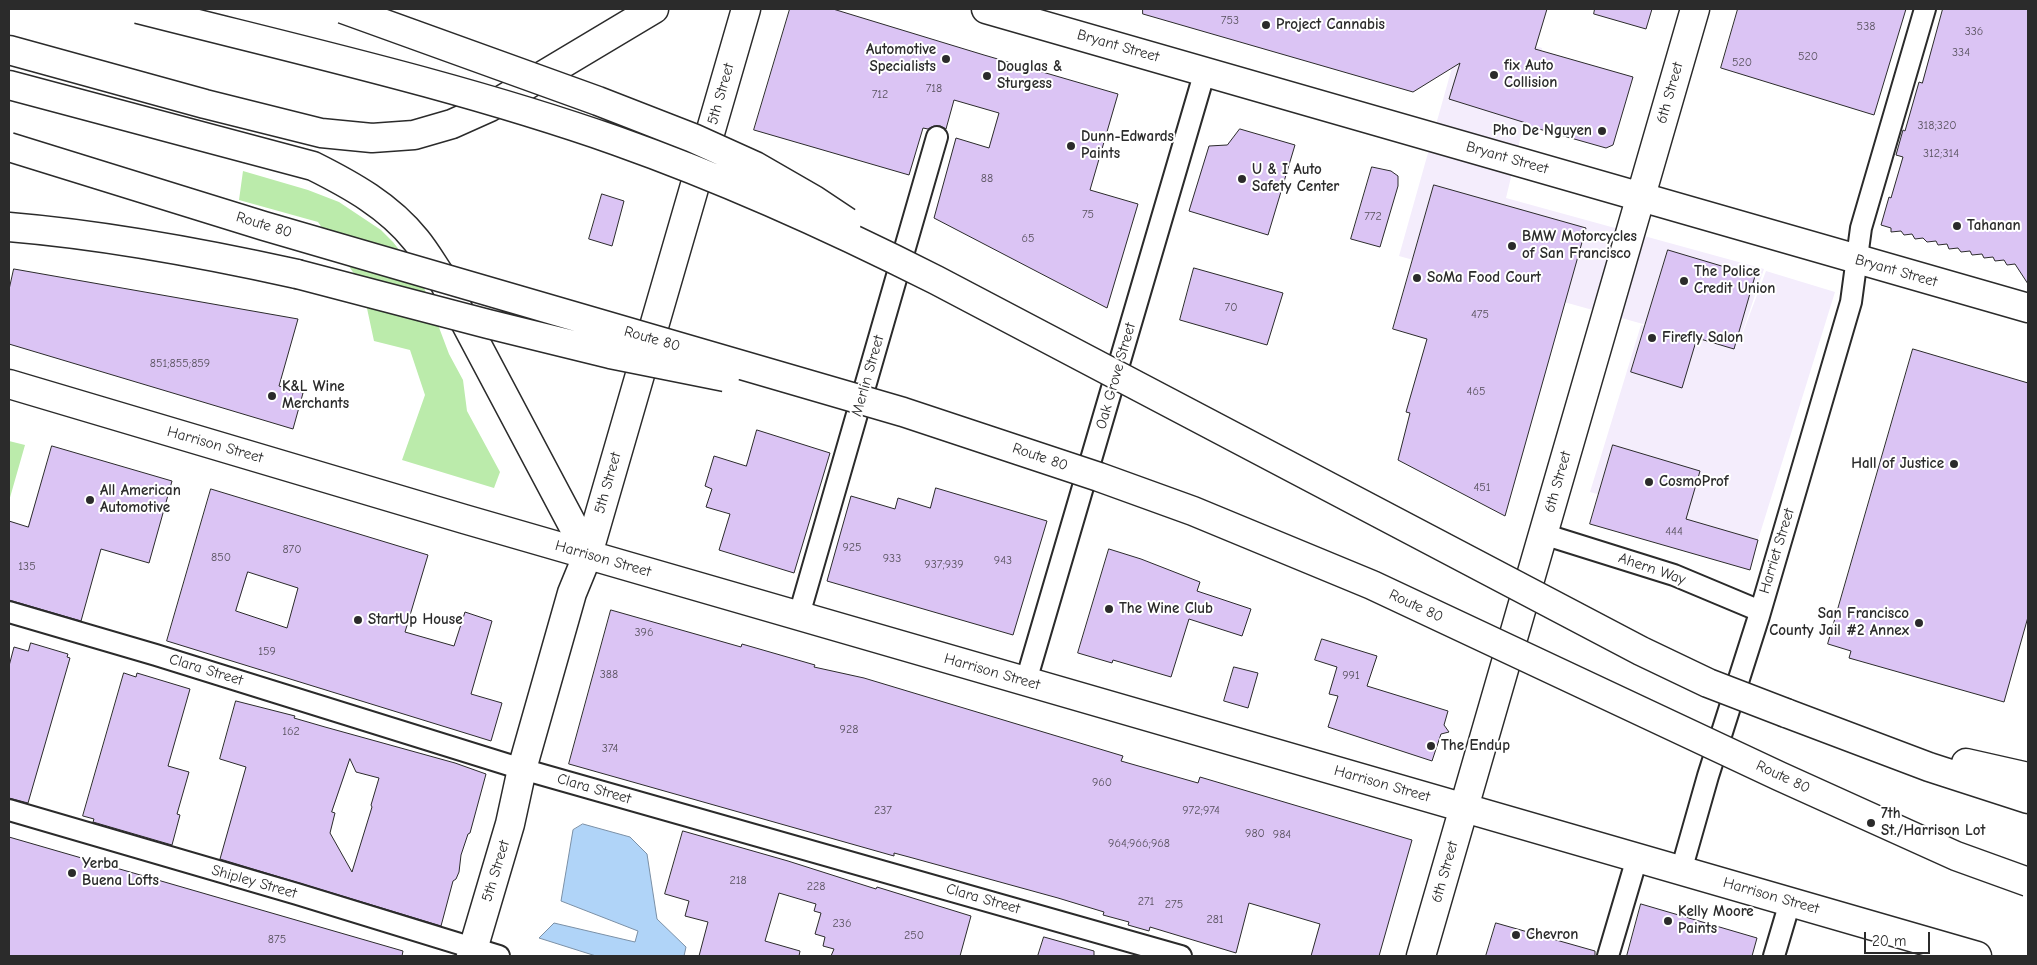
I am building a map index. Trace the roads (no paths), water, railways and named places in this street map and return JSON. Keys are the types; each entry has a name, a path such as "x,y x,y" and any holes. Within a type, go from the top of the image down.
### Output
{"main road":[{"path":"138,9 428,81 618,141 708,176 864,244 936,280 1615,638 1708,683 1929,767 2028,799"},
{"path":"343,9 598,100 702,142 755,166 814,200 936,280"},
{"path":"9,50 205,104 321,133 372,138 414,135 452,124 490,107 654,9"},
{"name":"5th Street","path":"472,953 510,824 522,769 572,593 588,554 746,9"},
{"name":"Bryant Street","path":"986,9 2028,308"},
{"name":"6th Street","path":"1421,956 1695,9"},
{"path":"9,85 313,166 352,185 384,208 416,239 440,275 588,554"},
{"name":"Route 80","path":"9,147 264,226 903,412 1098,477 1283,547 1372,585 1779,776 1956,856 2028,882"},
{"path":"9,227 100,237 230,259 297,274 610,354 903,412"},
{"name":"Harrison Street","path":"9,384 588,554 1977,956"},
{"path":"1786,713 1943,758 2028,777"}],"street":[{"name":"Harriet Street","path":"1681,870 1851,302 1861,228 1924,9"},
{"name":"Oak Grove Street","path":"1026,681 1206,71"},
{"name":"Merlin Street","path":"799,615 937,137"},
{"name":"Ahern Way","path":"1543,534 1674,575 1760,611"},
{"name":"Clara Street","path":"9,612 156,655 522,769 1181,956"},
{"name":"Shipley Street","path":"9,810 297,894 472,953 499,956"},
{"path":"1608,956 1636,858"},
{"path":"1774,956 1790,902"}],"water":[{"path":"583,824 630,837 647,854 657,919 686,947 684,956 596,956 539,938 554,923 635,942 638,931 561,901 573,830"}],"place":[{"name":"Project Cannabis","path":"1266,25"},
{"name":"Automotive Specialists","path":"946,59"},
{"name":"fix Auto Collision","path":"1494,75"},
{"name":"Douglas & Sturgess","path":"987,76"},
{"name":"Pho De Nguyen","path":"1602,131"},
{"name":"Dunn-Edwards Paints","path":"1071,146"},
{"name":"U & I Auto Safety Center","path":"1242,179"},
{"name":"Tahanan","path":"1957,226"},
{"name":"BMW Motorcycles of San Francisco","path":"1512,246"},
{"name":"SoMa Food Court","path":"1417,278"},
{"name":"The Police Credit Union","path":"1684,281"},
{"name":"Firefly Salon","path":"1652,338"},
{"name":"K&L Wine Merchants","path":"272,396"},
{"name":"Hall of Justice","path":"1954,464"},
{"name":"CosmoProf","path":"1649,482"},
{"name":"All American Automotive","path":"90,500"},
{"name":"The Wine Club","path":"1109,609"},
{"name":"StartUp House","path":"358,620"},
{"name":"San Francisco County Jail #2 Annex","path":"1919,623"},
{"name":"The Endup","path":"1431,746"},
{"name":"7th St./Harrison Lot","path":"1871,823"},
{"name":"Yerba Buena Lofts","path":"72,873"},
{"name":"Kelly Moore Paints","path":"1668,921"},
{"name":"Chevron","path":"1516,935"}]}
